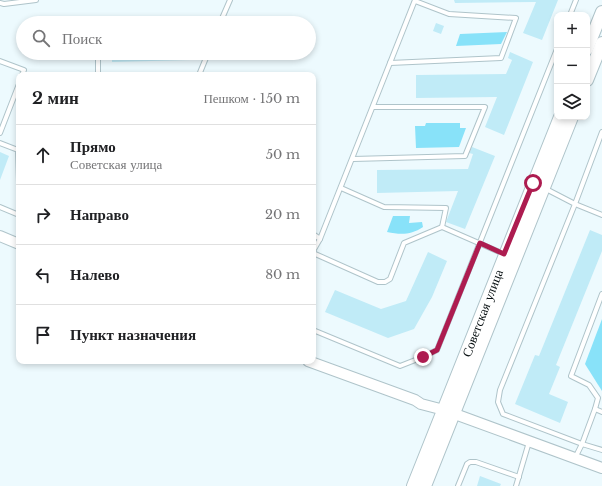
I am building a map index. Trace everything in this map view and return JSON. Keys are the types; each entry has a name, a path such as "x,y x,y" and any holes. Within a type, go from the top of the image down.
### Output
{"main road":[{"path":"588,48 602,12"},
{"path":"590,73 602,43"},
{"name":"Советская улица","path":"425,486 449,412 510,256 559,120"},
{"name":"Советская улица","path":"510,256 544,188 571,120"},
{"name":"Советская улица","path":"413,486 449,412"}],"street":[{"path":"0,236 16,243"},
{"path":"316,364 415,400 421,404 449,412 602,468"}],"lane":[{"path":"0,3 4,4 36,0"},
{"path":"223,16 230,0"},
{"path":"316,246 341,188 352,159 373,107 390,63 415,0 449,14 516,18 501,58 390,63"},
{"path":"571,12 576,0"},
{"path":"316,331 400,366 437,350 554,57"},
{"path":"98,60 98,72"},
{"path":"200,72 205,60"},
{"path":"0,61 24,70 23,72"},
{"path":"0,134 16,92"},
{"path":"352,159 465,156 485,106 373,107"},
{"path":"602,132 575,204 500,390 498,402 503,414 602,450"},
{"path":"0,143 16,149"},
{"path":"341,188 384,207 446,208 442,227"},
{"path":"544,188 575,204 602,215"},
{"path":"0,207 16,214"},
{"path":"316,253 378,282 385,282 390,279 404,243 442,227 510,256"},
{"path":"316,236 320,239"},
{"path":"575,458 582,444 598,398 589,385 571,376 602,294"},
{"path":"595,409 602,412"},
{"path":"516,486 529,442"},
{"path":"458,486 467,464 470,462 476,462 519,477"}],"shaded area":[{"path":"507,32 501,44 456,46 460,34"},
{"path":"426,123 460,123 460,128 466,128 459,147 416,148 415,126 425,126"},
{"path":"393,216 410,216 409,223 422,222 423,227 406,234 387,232"},
{"path":"602,319 602,391 585,364"}],"building":[{"path":"454,0 558,0 542,40 523,33 536,2 455,3"},
{"path":"436,23 444,26 441,34 433,31"},
{"path":"510,52 533,62 504,135 485,127 497,97 416,98 416,75 506,74 512,60 508,58"},
{"path":"112,60 191,60 112,62"},
{"path":"472,147 495,156 465,229 446,222 458,191 377,193 377,170 468,169 473,154 469,153"},
{"path":"0,152 9,156 0,180"},
{"path":"590,230 602,235 602,251 556,365 560,367 549,394 568,402 560,423 515,404 535,355 539,356"},
{"path":"428,252 447,261 432,297 414,329 388,338 325,312 335,290 381,309 406,301"},
{"path":"480,476 501,484 500,486 477,486"}],"route":[{"path":"423,357 437,350 480,243 504,254 533,183"}]}
